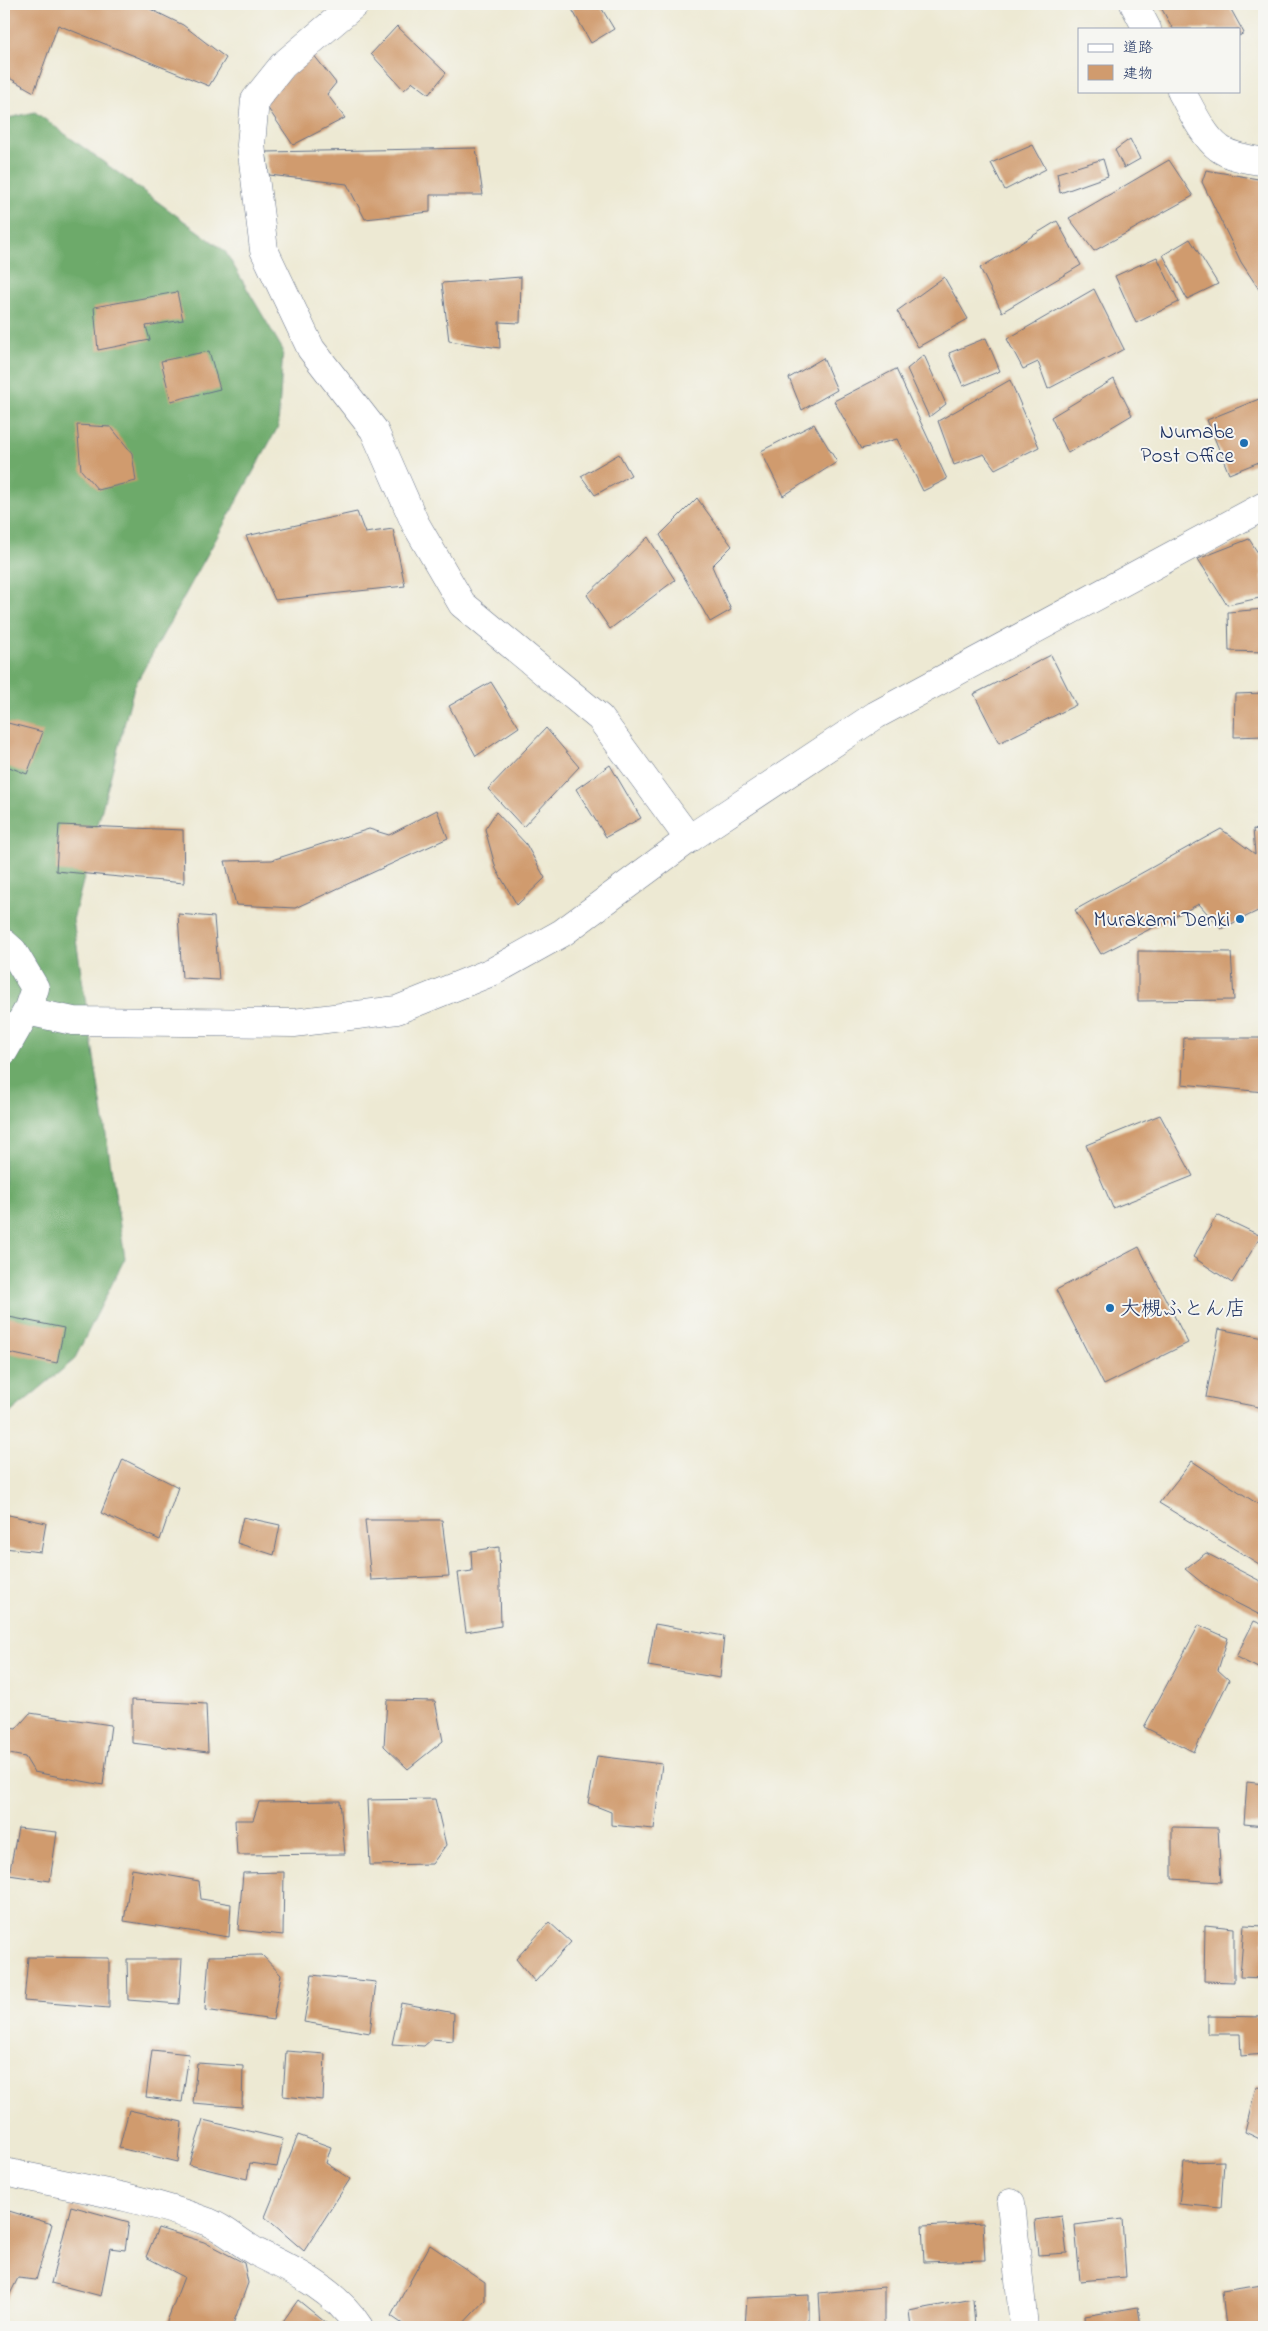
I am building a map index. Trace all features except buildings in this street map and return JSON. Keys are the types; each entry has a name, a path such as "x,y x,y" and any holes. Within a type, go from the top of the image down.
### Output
{"street":[{"path":"355,4 283,65 255,100 251,145 264,250 311,350 374,430 415,524 462,604 600,718 689,839"},
{"path":"1134,4 1146,28"},
{"path":"1182,92 1198,121 1219,148 1237,156 1264,162"},
{"path":"27,1011 73,1022 294,1024 397,1010 494,972 562,933 689,839 876,715 1264,506"},
{"path":"4,943 13,951 35,988 27,1011 4,1051"},
{"path":"4,2172 134,2200 209,2222 254,2251 296,2270 348,2310 359,2327"},
{"path":"1011,2203 1024,2327"}],"green space":[{"path":"35,112 225,251 283,350 278,427 134,687 73,920 125,1258 74,1360 4,1418 4,119"}],"place":[{"name":"Numabe Post Office","path":"1244,443"},
{"name":"Murakami Denki","path":"1240,919"},
{"name":"大槻ふとん店","path":"1110,1308"}]}
